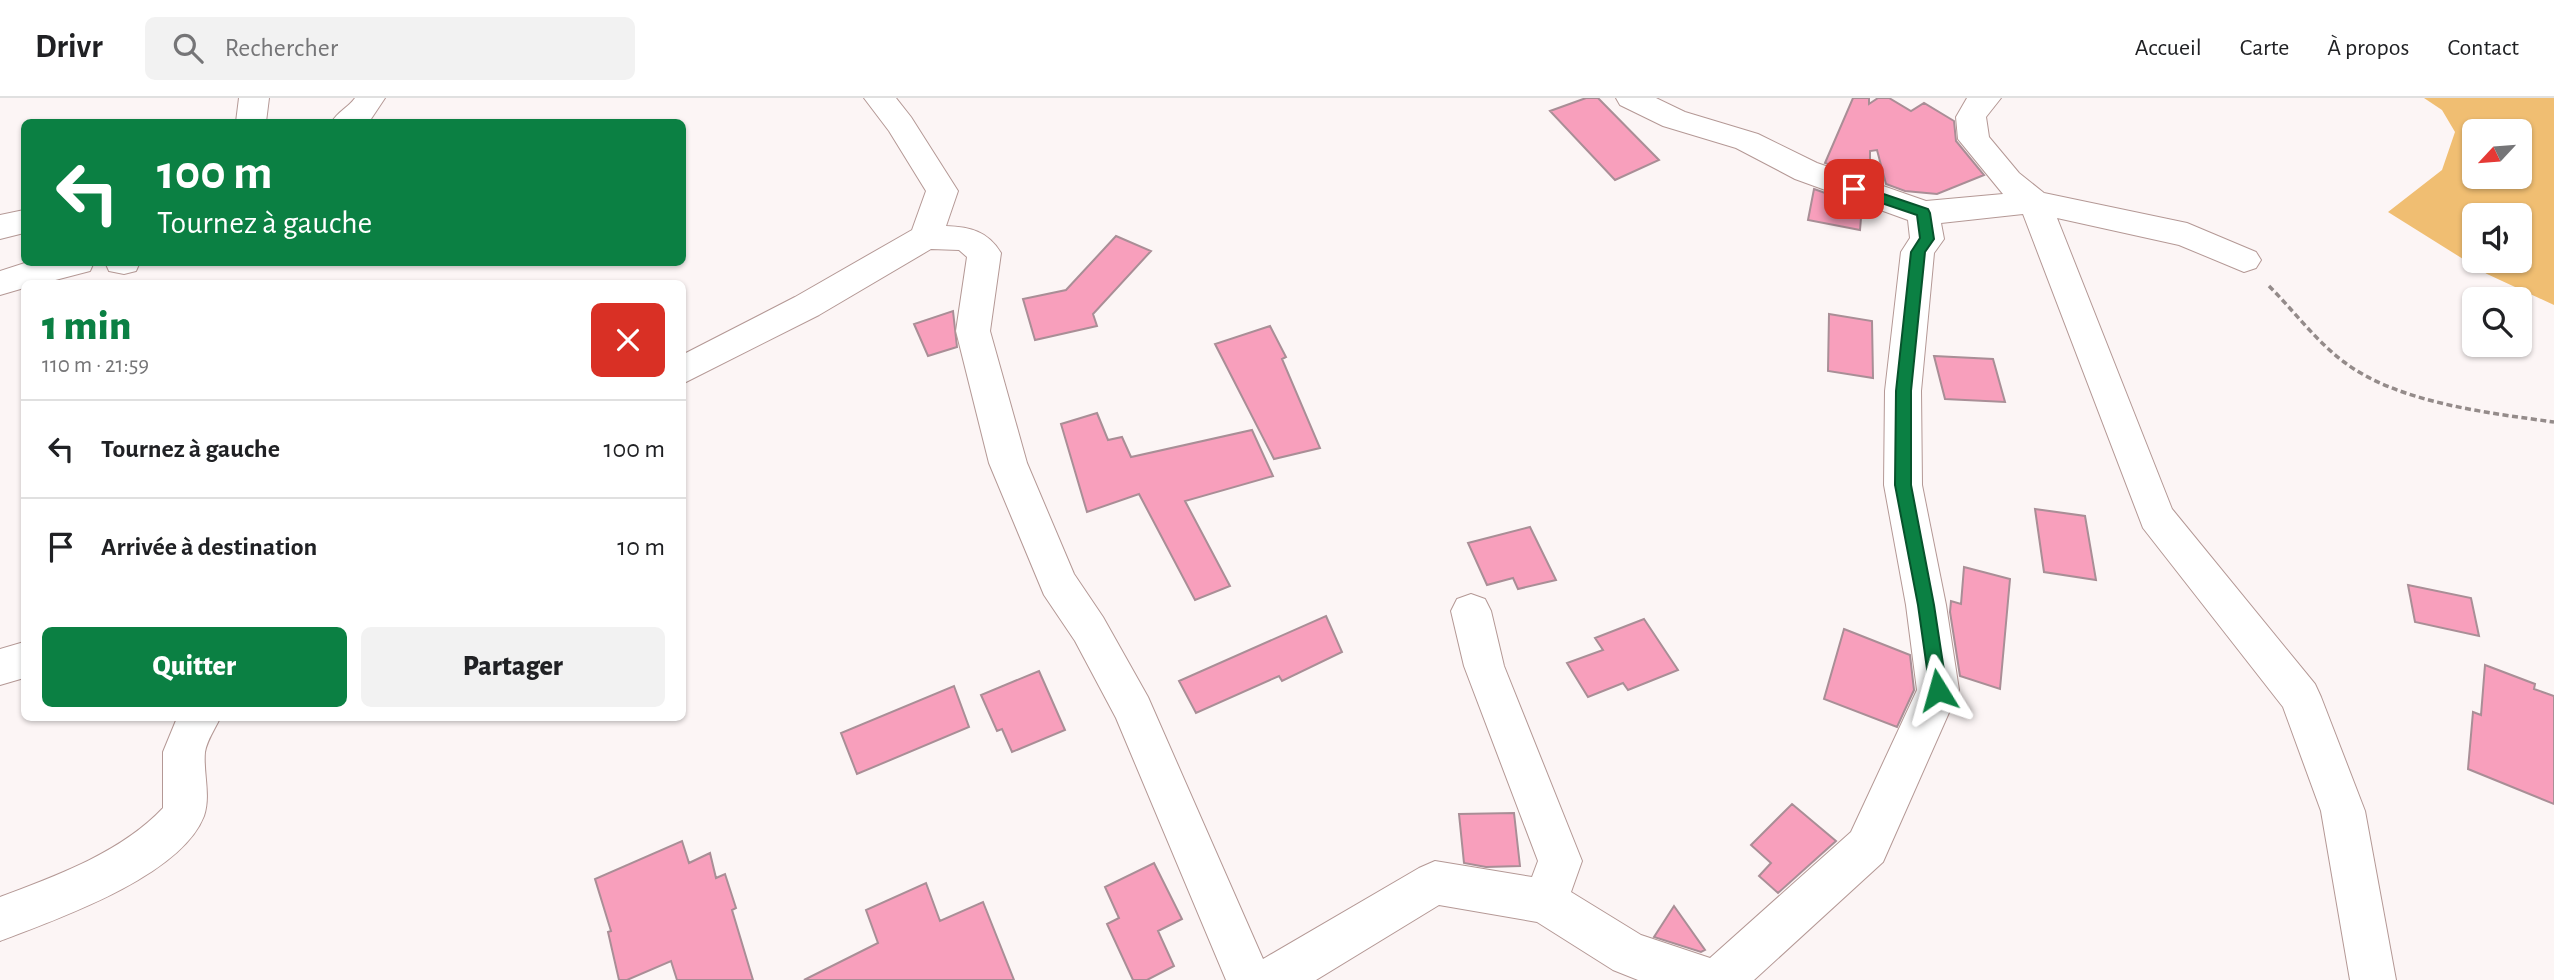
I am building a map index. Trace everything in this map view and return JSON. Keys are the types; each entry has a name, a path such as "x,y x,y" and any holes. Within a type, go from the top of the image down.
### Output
{"street":[{"path":"251,119 254,98"},
{"path":"352,119 359,115 370,98"},
{"path":"879,98 901,124 942,191 926,237"},
{"path":"1631,98 1674,119 1747,141 1806,171 1924,213 2034,202 2187,235 2244,260"},
{"path":"1986,98 1976,107 1971,117 1974,139 2008,181 2034,202 2156,517 2300,697 2343,811 2373,980"},
{"path":"1720,980 1867,847 1938,690 1926,605 1903,485 1903,391 1918,252 1927,239 1924,213"},
{"path":"0,227 21,223"},
{"path":"686,369 807,306 926,237 967,239 984,253 973,331 1008,463 1058,583 1089,629 1133,710 1249,980"},
{"path":"0,283 53,266"},
{"path":"1471,611 1484,666 1560,861 1545,901"},
{"path":"0,667 21,661"},
{"path":"0,919 92,879 145,852 180,821 185,803 184,750 198,721"},
{"path":"1272,980 1435,883 1545,901 1629,954 1706,980"}],"path":[{"path":"2244,260 2346,364 2386,385 2499,415 2554,422"}],"shaded area":[{"path":"2424,98 2554,98 2554,305 2532,295 2532,287 2515,287 2485,273 2532,273 2532,203 2462,203 2462,258 2388,212 2442,170 2455,132 2442,110"}],"building":[{"path":"1586,98 1598,98 1659,160 1615,180 1550,111"},
{"path":"1853,98 1869,98 1869,104 1878,98 1889,98 1911,111 1924,103 1954,121 1956,141 1984,175 1937,194 1905,191 1886,184 1877,150 1870,151 1870,179 1825,163"},
{"path":"1814,189 1862,206 1860,230 1808,220"},
{"path":"1116,236 1151,251 1093,314 1097,326 1035,340 1023,299 1066,290"},
{"path":"953,311 957,347 928,356 914,324"},
{"path":"1829,314 1872,321 1873,378 1828,371"},
{"path":"1270,326 1286,357 1282,359 1320,448 1274,459 1215,344"},
{"path":"1934,356 1993,359 2005,402 1945,399"},
{"path":"1097,413 1108,440 1122,437 1131,457 1252,430 1273,476 1185,501 1230,586 1195,600 1139,494 1087,512 1061,424"},
{"path":"2035,509 2085,516 2096,580 2044,572"},
{"path":"1530,527 1556,580 1518,589 1513,578 1487,585 1468,543"},
{"path":"1964,567 2010,579 2000,689 1960,676 1950,612 1951,601 1961,604"},
{"path":"2408,585 2471,598 2479,636 2415,622"},
{"path":"1326,616 1342,652 1282,681 1279,676 1196,713 1179,681"},
{"path":"1644,619 1678,670 1628,690 1623,683 1588,697 1567,663 1603,650 1595,638"},
{"path":"1844,629 1910,655 1914,690 1897,727 1824,699"},
{"path":"2485,665 2535,684 2534,689 2554,696 2554,804 2468,769 2473,712 2481,715"},
{"path":"1039,671 1065,730 1012,752 1002,729 997,731 981,695"},
{"path":"954,686 969,727 857,774 841,733"},
{"path":"1792,804 1836,841 1778,893 1759,876 1771,863 1751,845"},
{"path":"1514,813 1520,866 1486,867 1464,863 1459,814"},
{"path":"682,841 689,863 710,853 716,878 725,874 736,908 732,910 753,980 677,980 671,961 627,980 619,980 608,932 611,931 595,879"},
{"path":"1154,863 1182,919 1158,931 1174,966 1147,980 1133,980 1107,924 1119,918 1105,887"},
{"path":"926,883 940,921 983,902 1014,980 804,980 878,943 866,910"},
{"path":"1674,906 1705,950 1701,952 1654,937"}],"route":[{"path":"1854,189 1924,213 1927,239 1918,252 1903,391 1903,485 1926,605 1938,690"}]}
